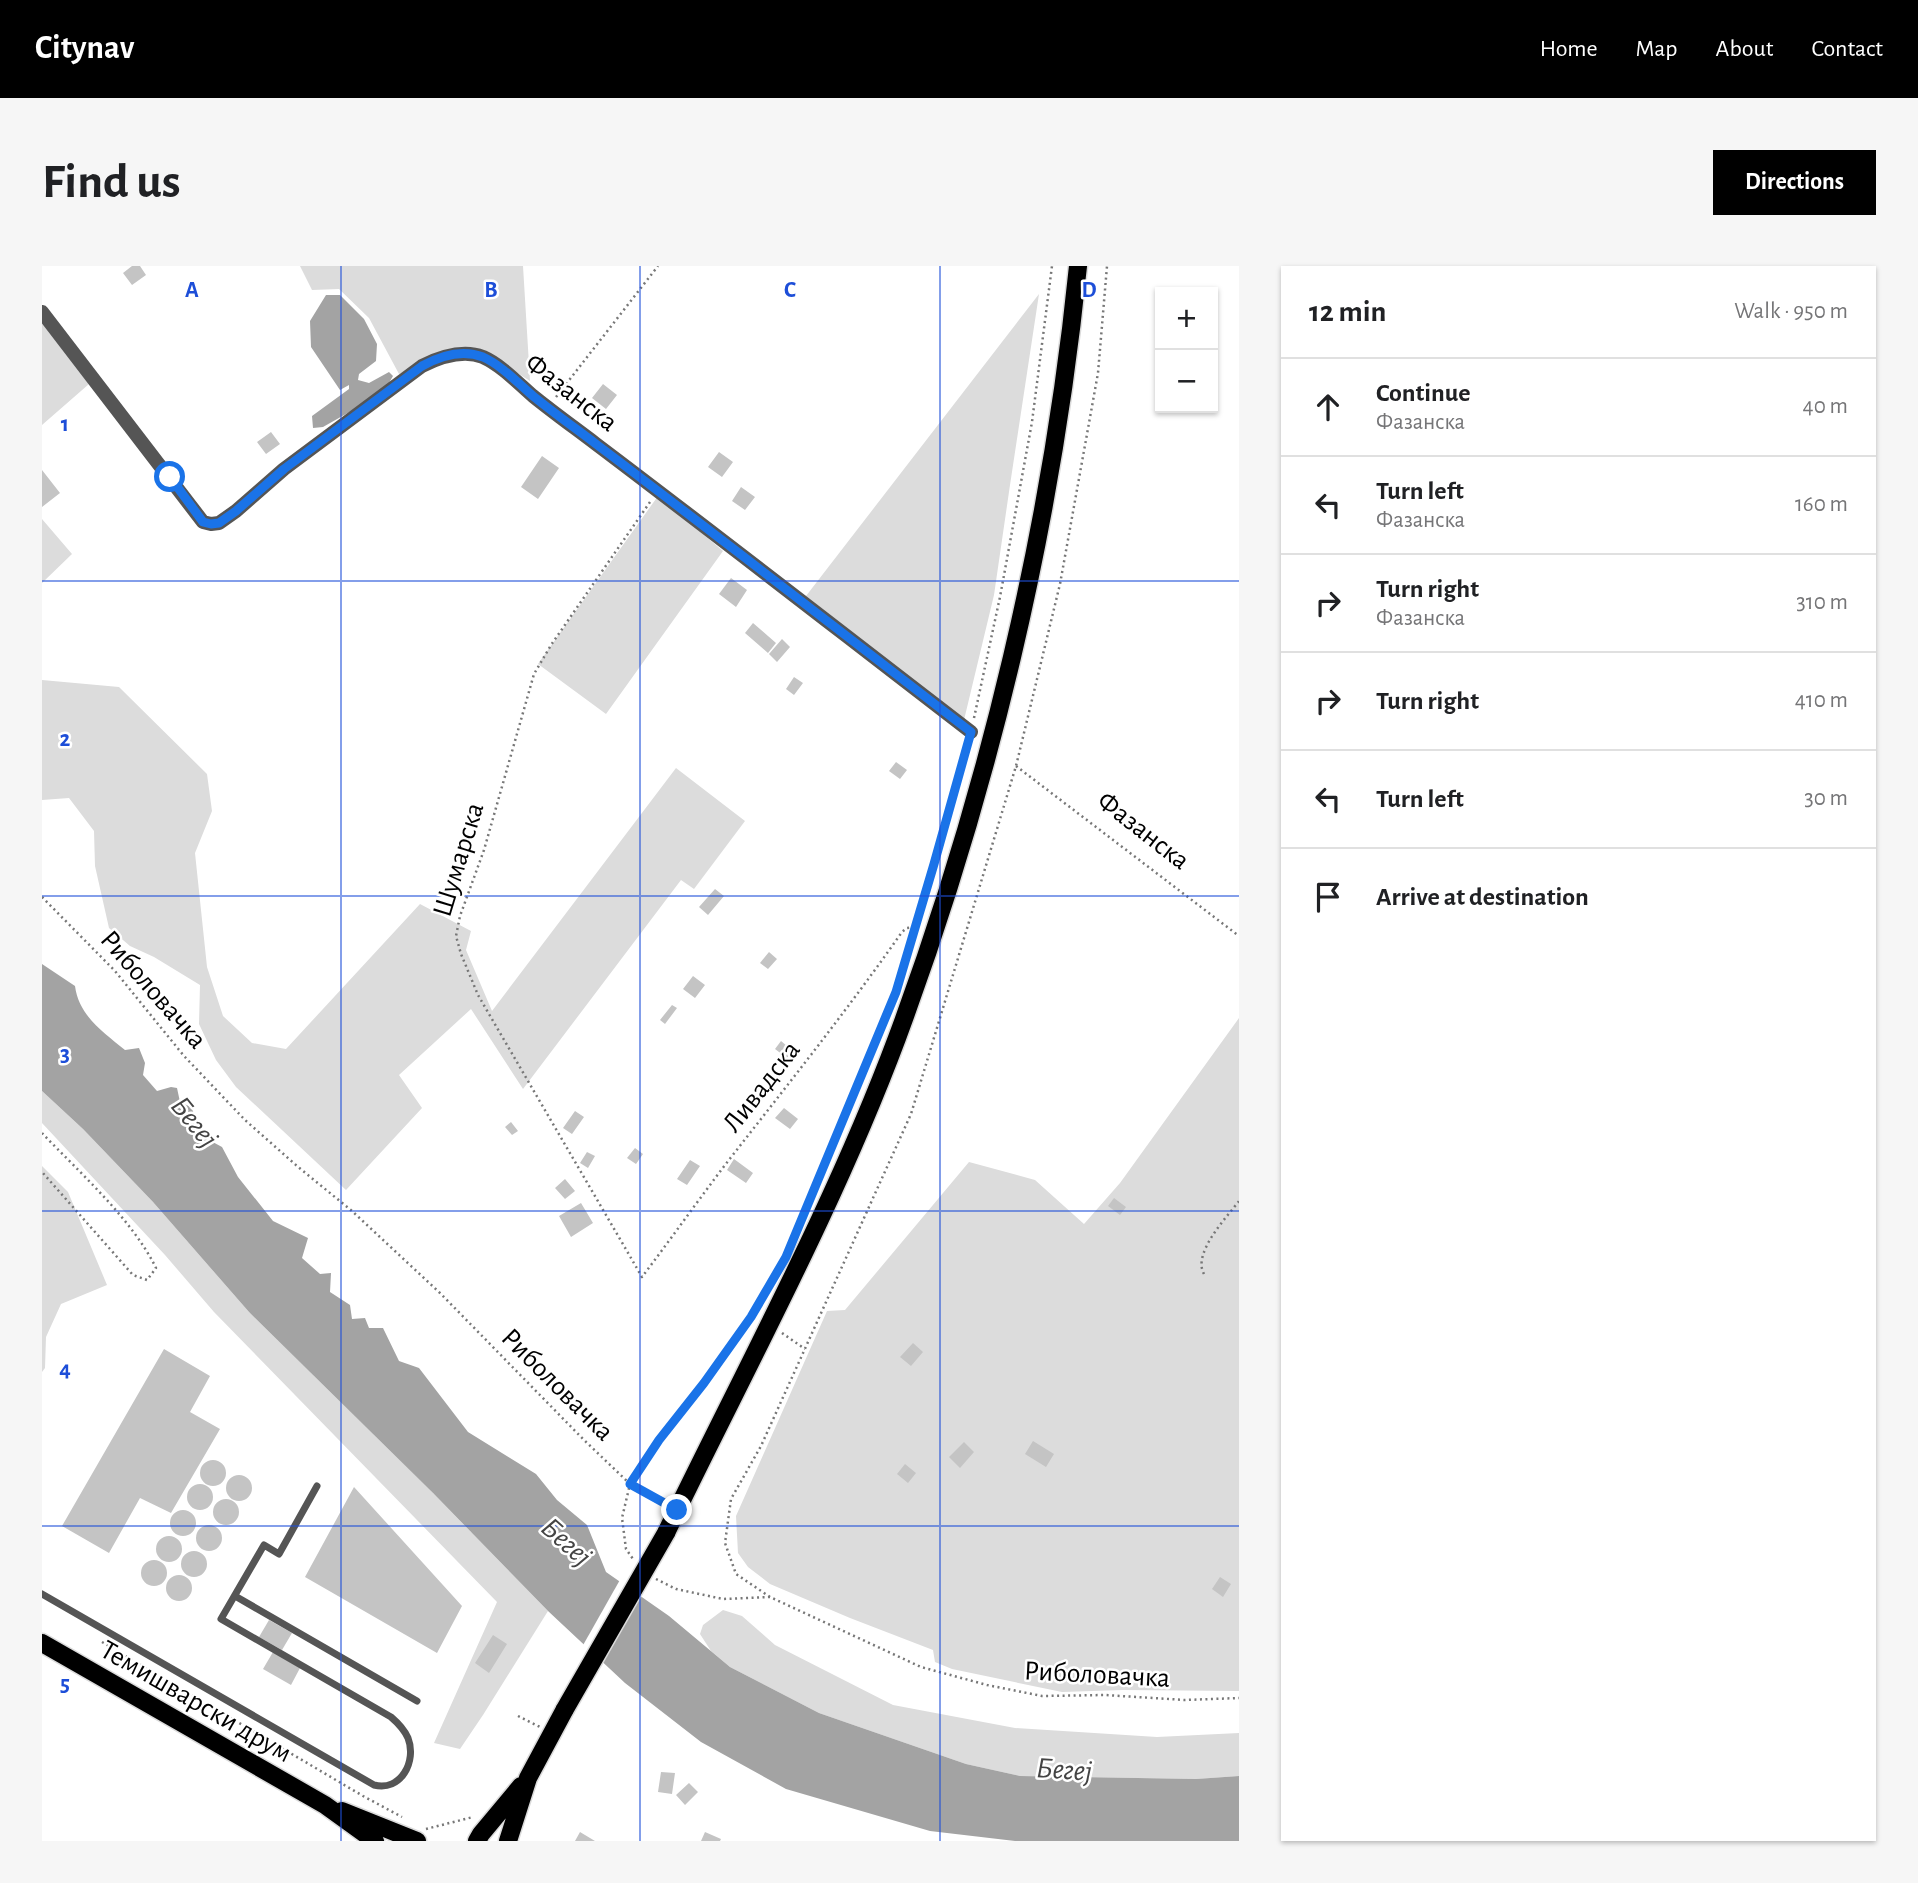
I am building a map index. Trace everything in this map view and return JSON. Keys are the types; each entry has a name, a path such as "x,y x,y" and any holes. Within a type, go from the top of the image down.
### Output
{"main road":[{"path":"508,1841 528,1778 666,1533 769,1325 822,1214 897,1038 973,804 1017,636 1053,459 1078,266"},
{"name":"Темишварски друм","path":"42,1643 325,1805 375,1841"},
{"path":"477,1841 528,1778"},
{"name":"Темишварски друм","path":"325,1805 421,1835"}],"street":[{"name":"Фазанска","path":"42,312 203,522 211,524 219,523 236,511 284,469 422,366 452,355 482,357 971,732"}],"lane":[{"path":"42,1594 374,1785 387,1786 400,1778 409,1766 409,1740 399,1724 221,1619 264,1545 279,1554 317,1486"},
{"path":"235,1596 417,1701"}],"path":[{"path":"548,408 658,266"},
{"path":"795,1233 896,992 971,732 1000,597 1032,422 1052,266"},
{"name":"Шумарска","path":"642,1277 478,995 456,936 460,916 484,850 534,674 658,490"},
{"name":"Фазанска","path":"1016,766 1239,936"},
{"name":"Риболовачка","path":"42,897 115,971 184,1056 246,1120 296,1166 352,1211 440,1293 630,1484 677,1510"},
{"name":"Ливадска","path":"642,1277 864,986 902,932 915,927"},
{"path":"42,1133 125,1222 149,1252 156,1268 147,1280 133,1275 42,1172"},
{"path":"1204,1274 1202,1257 1208,1243 1239,1200"},
{"path":"637,1564 626,1549 622,1518 630,1484 659,1440 751,1317 779,1269"},
{"path":"769,1325 805,1349"},
{"name":"Риболовачка","path":"654,1577 676,1589 723,1600 770,1597 921,1667 1009,1690 1042,1696 1105,1695 1185,1700 1239,1698"},
{"path":"101,1641 404,1818"},
{"path":"519,1716 552,1733"},
{"path":"421,1835 473,1817"}],"shaded area":[{"path":"300,266 523,266 530,381 475,349 399,374 369,318 339,289 312,290"},
{"path":"1039,294 994,595 964,720 806,596"},
{"path":"42,321 89,384 42,425"},
{"path":"658,496 723,551 606,714 538,664"},
{"path":"42,519 72,554 42,583"},
{"path":"42,680 119,687 207,774 212,811 195,853 207,967 223,1016 252,1043 286,1049 420,904 471,931 466,950 492,1011 676,768 745,821 694,889 681,880 523,1089 471,1009 399,1075 422,1108 346,1190 236,1087 216,1060 199,1024 200,985 130,946 109,928 95,866 94,831 69,798 42,800"},
{"path":"1239,1018 1239,1691 1062,1692 952,1669 935,1662 933,1650 770,1584 748,1567 738,1553 736,1516 827,1311 845,1310 969,1162 1035,1180 1084,1224 1120,1183"},
{"path":"42,1091 83,1129 153,1202 249,1312 429,1489 548,1611 460,1749 434,1743 497,1602 214,1312 165,1255 42,1123"},
{"path":"42,1166 68,1192 107,1285 61,1304 46,1337 45,1368 42,1372"},
{"path":"723,1610 742,1616 775,1645 893,1705 1015,1728 1157,1737 1239,1733 1239,1776 1196,1779 1020,1776 966,1764 819,1713 730,1667 711,1651 700,1634 703,1625"}],"water":[{"path":"326,295 340,295 364,319 377,344 376,361 359,374 358,380 369,383 389,372 393,376 383,393 323,427 313,428 312,416 349,389 349,385 340,390 311,347 310,321"},
{"name":"Бегеј","path":"42,964 75,986 81,1006 93,1023 108,1037 125,1050 139,1048 145,1063 143,1075 157,1091 177,1088 180,1102 191,1107 198,1134 222,1147 238,1177 273,1221 308,1238 302,1258 320,1274 331,1273 330,1292 350,1305 352,1319 365,1318 369,1328 383,1328 399,1361 419,1368 468,1432 536,1474 557,1500 587,1525 606,1572 669,1616 730,1667 819,1713 966,1764 1020,1776 1196,1779 1239,1776 1239,1841 1015,1841 930,1831 786,1789 701,1742 625,1683 548,1611 433,1493 249,1312 153,1202 83,1129 42,1091"}],"pier":[{"path":"621,1578 641,1592 600,1664 582,1647"}],"building":[{"path":"132,266 140,266 146,275 132,285 123,273"},
{"path":"603,384 617,395 606,409 592,398"},
{"path":"271,432 280,444 266,454 257,442"},
{"path":"719,452 733,462 722,477 708,467"},
{"path":"542,456 559,468 538,499 521,487"},
{"path":"42,470 60,493 42,507"},
{"path":"741,487 755,497 745,510 732,501"},
{"path":"731,578 747,590 736,607 719,594"},
{"path":"753,623 776,643 768,653 745,633"},
{"path":"782,639 790,647 777,662 769,654"},
{"path":"794,677 803,683 794,695 786,689"},
{"path":"896,762 907,770 900,779 889,771"},
{"path":"715,889 724,896 708,915 699,907"},
{"path":"769,952 777,959 768,969 760,963"},
{"path":"693,976 705,985 695,998 683,989"},
{"path":"672,1005 677,1008 665,1024 660,1020"},
{"path":"781,1041 793,1051 787,1058 775,1049"},
{"path":"784,1108 798,1119 790,1129 775,1118"},
{"path":"575,1111 584,1117 572,1134 563,1128"},
{"path":"511,1122 518,1131 512,1135 505,1127"},
{"path":"635,1148 643,1154 636,1164 627,1158"},
{"path":"587,1152 595,1156 588,1168 580,1163"},
{"path":"734,1159 753,1173 746,1183 727,1170"},
{"path":"690,1160 700,1166 687,1185 677,1179"},
{"path":"565,1179 575,1191 565,1199 555,1188"},
{"path":"1114,1198 1126,1207 1120,1215 1108,1206"},
{"path":"581,1203 593,1223 571,1237 559,1216"},
{"path":"913,1343 923,1352 911,1366 900,1357"},
{"path":"164,1349 210,1376 190,1412 220,1429 171,1513 140,1498 109,1553 62,1526"},
{"path":"1033,1441 1054,1454 1046,1467 1025,1454"},
{"path":"964,1442 974,1452 960,1468 949,1457"},
{"path":"213,1460 222,1464 226,1473 222,1482 213,1486 204,1482 200,1473 204,1464"},
{"path":"905,1464 916,1473 908,1483 897,1474"},
{"path":"239,1475 248,1479 252,1488 248,1497 239,1501 230,1497 226,1488 230,1479"},
{"path":"200,1484 209,1488 213,1497 209,1506 200,1510 191,1506 187,1497 191,1488"},
{"path":"354,1487 462,1606 437,1653 305,1577"},
{"path":"226,1499 235,1503 239,1512 235,1521 226,1525 217,1521 213,1512 217,1503"},
{"path":"183,1510 192,1514 196,1523 192,1532 183,1536 174,1532 170,1523 174,1514"},
{"path":"209,1525 218,1529 222,1538 218,1547 209,1551 200,1547 196,1538 200,1529"},
{"path":"169,1536 178,1540 182,1549 178,1558 169,1562 160,1558 156,1549 160,1540"},
{"path":"194,1551 203,1555 207,1564 203,1573 194,1577 185,1573 181,1564 185,1555"},
{"path":"154,1560 163,1564 167,1573 163,1582 154,1586 145,1582 141,1573 145,1564"},
{"path":"179,1575 188,1579 192,1588 188,1597 179,1601 170,1597 166,1588 170,1579"},
{"path":"1220,1577 1231,1584 1223,1597 1212,1589"},
{"path":"269,1620 292,1633 282,1650 259,1637"},
{"path":"493,1635 507,1644 489,1673 475,1663"},
{"path":"273,1652 300,1668 291,1685 263,1669"},
{"path":"661,1772 675,1773 672,1794 658,1792"},
{"path":"689,1783 698,1792 685,1805 676,1795"},
{"path":"580,1832 595,1841 575,1841"},
{"path":"705,1832 721,1839 720,1841 701,1841"}],"route":[{"path":"170,477 203,522 219,523 284,469 422,366 452,355 482,357 971,732 896,992 786,1257 751,1317 659,1440 630,1484 677,1510"}]}
